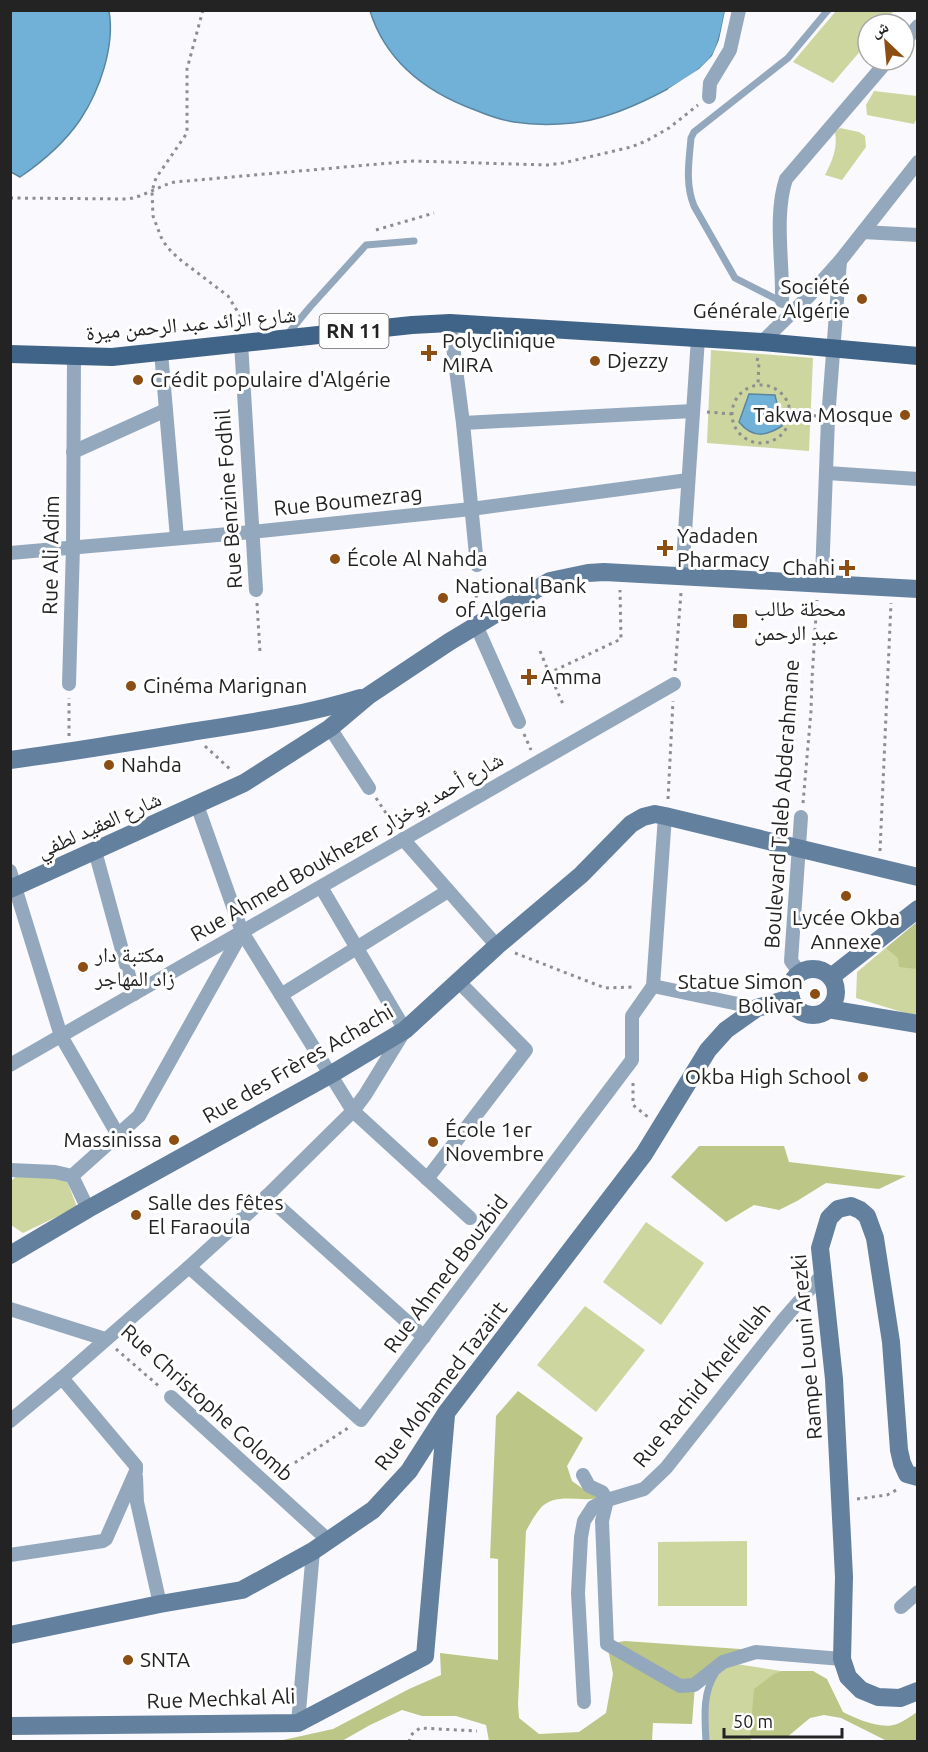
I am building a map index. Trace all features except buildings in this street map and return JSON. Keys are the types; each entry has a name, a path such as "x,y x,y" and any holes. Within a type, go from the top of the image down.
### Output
{"main road":[{"name":"شارع الرائد عبد الرحمن ميرة","path":"10,354 112,357 412,325 450,323 698,338"},
{"name":"RN 11","path":"698,338 918,356"}],"street":[{"path":"709,97 710,82 730,50 739,10"},
{"path":"782,302 780,200 786,178 878,72"},
{"path":"762,342 840,261 918,162"},
{"path":"863,232 918,235"},
{"path":"819,584 822,576 828,419 840,261"},
{"path":"450,323 463,423 477,565"},
{"path":"682,577 698,338"},
{"name":"Rue Benzine Fodhil","path":"248,343 252,532 256,590"},
{"path":"161,352 177,538"},
{"name":"Rue Ali Adim","path":"69,684 73,548 74,357"},
{"path":"73,452 166,410"},
{"path":"463,423 693,411"},
{"path":"827,473 918,479"},
{"name":"Rue Boumezrag","path":"10,553 252,532 471,509 688,480"},
{"path":"10,760 68,753 324,710 368,696 476,625 549,581 588,573 918,589"},
{"path":"476,625 519,722"},
{"name":"Rue Ahmed Boukhezer شارع أحمد بوخزار","path":"10,1065 674,684"},
{"name":"شارع العقيد لطفي","path":"12,883 95,851 244,783 330,728 368,696"},
{"path":"330,728 369,788"},
{"path":"197,805 242,932 353,1112 470,1218"},
{"name":"Rue des Frères Achachi","path":"11,1254 330,1075 405,1030 497,946 581,874 631,824 643,817 655,814 665,816"},
{"path":"632,1060 632,1016 654,986 665,816 918,877"},
{"name":"Boulevard Taleb Abderahmane","path":"800,973 791,961 801,817"},
{"path":"403,840 497,946"},
{"path":"95,851 134,994"},
{"path":"12,883 61,1036 118,1135"},
{"path":"10,1421 62,1378 267,1196 353,1112 405,1030 321,887"},
{"path":"281,995 448,891"},
{"path":"831,977 918,909"},
{"path":"72,1176 139,1116 242,932"},
{"path":"813,969 831,977 836,988 832,1005 821,1013 813,1015 798,1009 791,998 793,982 800,973 813,969"},
{"path":"427,1179 526,1050 458,981"},
{"path":"654,986 757,1008"},
{"name":"Rue Mohamed Tazairt","path":"10,1635 160,1604 242,1590 313,1551 373,1510 409,1471 446,1413 644,1154 708,1050 726,1030 757,1008 791,998"},
{"path":"828,1008 918,1024"},
{"name":"Rue Ahmed Bouzbid","path":"362,1419 632,1060"},
{"path":"10,1170 55,1172 72,1176"},
{"path":"72,1176 88,1209"},
{"path":"267,1196 424,1336"},
{"name":"Rampe Louni Arezki","path":"911,1482 900,1457 891,1342 875,1238 867,1216 860,1210 851,1206 838,1209 829,1218 820,1248 834,1378 844,1577 842,1659 848,1677 861,1690 879,1697 900,1698 918,1691"},
{"path":"189,1266 362,1419"},
{"name":"Rue Rachid Khelfellah","path":"607,1500 644,1489 666,1468 783,1320 822,1275"},
{"name":"Rue Christophe Colomb","path":"10,1309 105,1339"},
{"path":"62,1378 136,1466 137,1502 160,1604"},
{"name":"Rue Christophe Colomb","path":"171,1397 328,1540"},
{"name":"Rue Mechkal Ali","path":"10,1726 298,1723 425,1656 446,1413"},
{"path":"10,1555 106,1539 136,1471"},
{"path":"583,1475 589,1486 602,1492 607,1500 602,1521 607,1644 680,1686 694,1685 723,1662 756,1652 842,1659"},
{"path":"584,1702 578,1593 581,1537 584,1521 593,1507 607,1500"},
{"path":"298,1723 313,1551"},
{"path":"901,1607 918,1592"}],"lane":[{"path":"796,308 735,278 689,196 691,138 694,132 788,58 828,10"},
{"path":"284,339 366,245 414,242"},
{"path":"706,1742 705,1703 708,1684 723,1662"}],"path":[{"path":"203,10 187,69 187,133 156,178 152,191 153,216 167,247 228,296 248,343"},
{"path":"10,198 127,199 141,196 174,182 413,161 547,165 563,163 646,141 669,128 709,97"},
{"path":"376,230 434,213"},
{"path":"752,359 759,360 758,385"},
{"path":"758,385 773,387 786,397 791,412 787,429 774,441 757,443 744,438 735,427 732,414 735,400 744,390 758,385"},
{"path":"693,411 732,414"},
{"path":"791,412 828,419"},
{"path":"476,625 477,565"},
{"path":"549,673 621,639 620,573"},
{"name":"Boulevard Taleb Abderahmane","path":"801,817 811,711 819,584"},
{"path":"880,867 891,600 886,588"},
{"name":"Rue Benzine Fodhil","path":"256,590 260,652"},
{"path":"540,651 563,704"},
{"path":"68,753 69,684"},
{"path":"519,722 537,763"},
{"path":"191,732 244,783"},
{"path":"369,788 403,840"},
{"path":"497,946 605,988 654,986"},
{"path":"632,1060 633,1105 661,1127"},
{"name":"Rue Christophe Colomb","path":"105,1339 171,1397"},
{"path":"264,1482 362,1419"},
{"path":"840,1501 887,1495 911,1482"},
{"path":"409,1742 411,1735 420,1728 477,1731"}],"green space":[{"path":"836,11 894,11 856,12 856,56 833,83 793,62"},
{"path":"874,91 917,96 917,118 914,124 867,115 866,105"},
{"path":"840,128 859,132 865,136 866,147 842,180 825,175 835,149 835,132"},
{"path":"711,350 813,358 809,451 707,443"},
{"path":"917,922 917,1015 856,998 857,972"},
{"path":"917,922 917,969 899,967 898,958 886,948"},
{"path":"699,1146 784,1146 789,1162 906,1176 879,1189 826,1183 779,1210 754,1205 726,1222 671,1177"},
{"path":"19,1174 49,1175 67,1181 77,1207 23,1233 11,1225 10,1182"},
{"path":"646,1222 704,1263 661,1325 603,1282"},
{"path":"585,1306 645,1350 596,1412 537,1365"},
{"path":"518,1391 583,1438 567,1466 572,1481 589,1493 603,1497 561,1499 545,1504 526,1531 519,1718 539,1734 579,1732 606,1713 613,1674 607,1644 625,1641 756,1652 695,1685 692,1724 653,1723 652,1741 489,1741 486,1725 456,1716 422,1716 402,1710 342,1741 274,1742 333,1729 441,1675 440,1653 498,1660 498,1559 490,1558 496,1416"},
{"path":"747,1541 747,1606 658,1606 658,1542"},
{"path":"723,1662 781,1671 774,1675 750,1738 752,1741 706,1742 708,1684"},
{"path":"781,1671 813,1671 827,1679 843,1712 869,1723 884,1726 900,1723 917,1712 917,1741 887,1741 841,1718 824,1715 810,1718 786,1738 750,1738 754,1689"}],"water":[{"path":"10,11 109,11 110,25 108,53 100,82 80,120 60,144 20,177 11,172"},
{"path":"370,11 725,11 719,38 708,61 669,88 604,117 573,123 528,124 504,120 457,103 424,84 397,60 377,29"},
{"path":"749,394 775,395 782,426 765,434 749,431 744,427 739,422"}],"pier":[{"path":"728,10 722,41 714,58 701,71 670,92 668,89 699,69 712,56 719,40 725,11"}],"place":[{"name":"Société Générale Algérie","path":"862,299"},
{"name":"Polyclinique MIRA","path":"429,353"},
{"name":"Djezzy","path":"595,361"},
{"name":"Crédit populaire d'Algérie","path":"138,380"},
{"name":"Takwa Mosque","path":"905,415"},
{"name":"Yadaden Pharmacy","path":"665,548"},
{"name":"École Al Nahda","path":"335,559"},
{"name":"Chahi","path":"847,568"},
{"name":"National Bank of Algeria","path":"443,598"},
{"name":"محطة طالب عبد الرحمن","path":"740,621"},
{"name":"Amma","path":"529,677"},
{"name":"Cinéma Marignan","path":"131,686"},
{"name":"Nahda","path":"109,765"},
{"name":"Lycée Okba Annexe","path":"846,896"},
{"name":"مكتبة دار زاد المهاجر","path":"83,967"},
{"name":"Statue Simon Bolivar","path":"815,994"},
{"name":"Okba High School","path":"863,1077"},
{"name":"Massinissa","path":"174,1140"},
{"name":"École 1er Novembre","path":"433,1142"},
{"name":"Salle des fêtes El Faraoula","path":"136,1215"},
{"name":"SNTA","path":"128,1660"}]}
